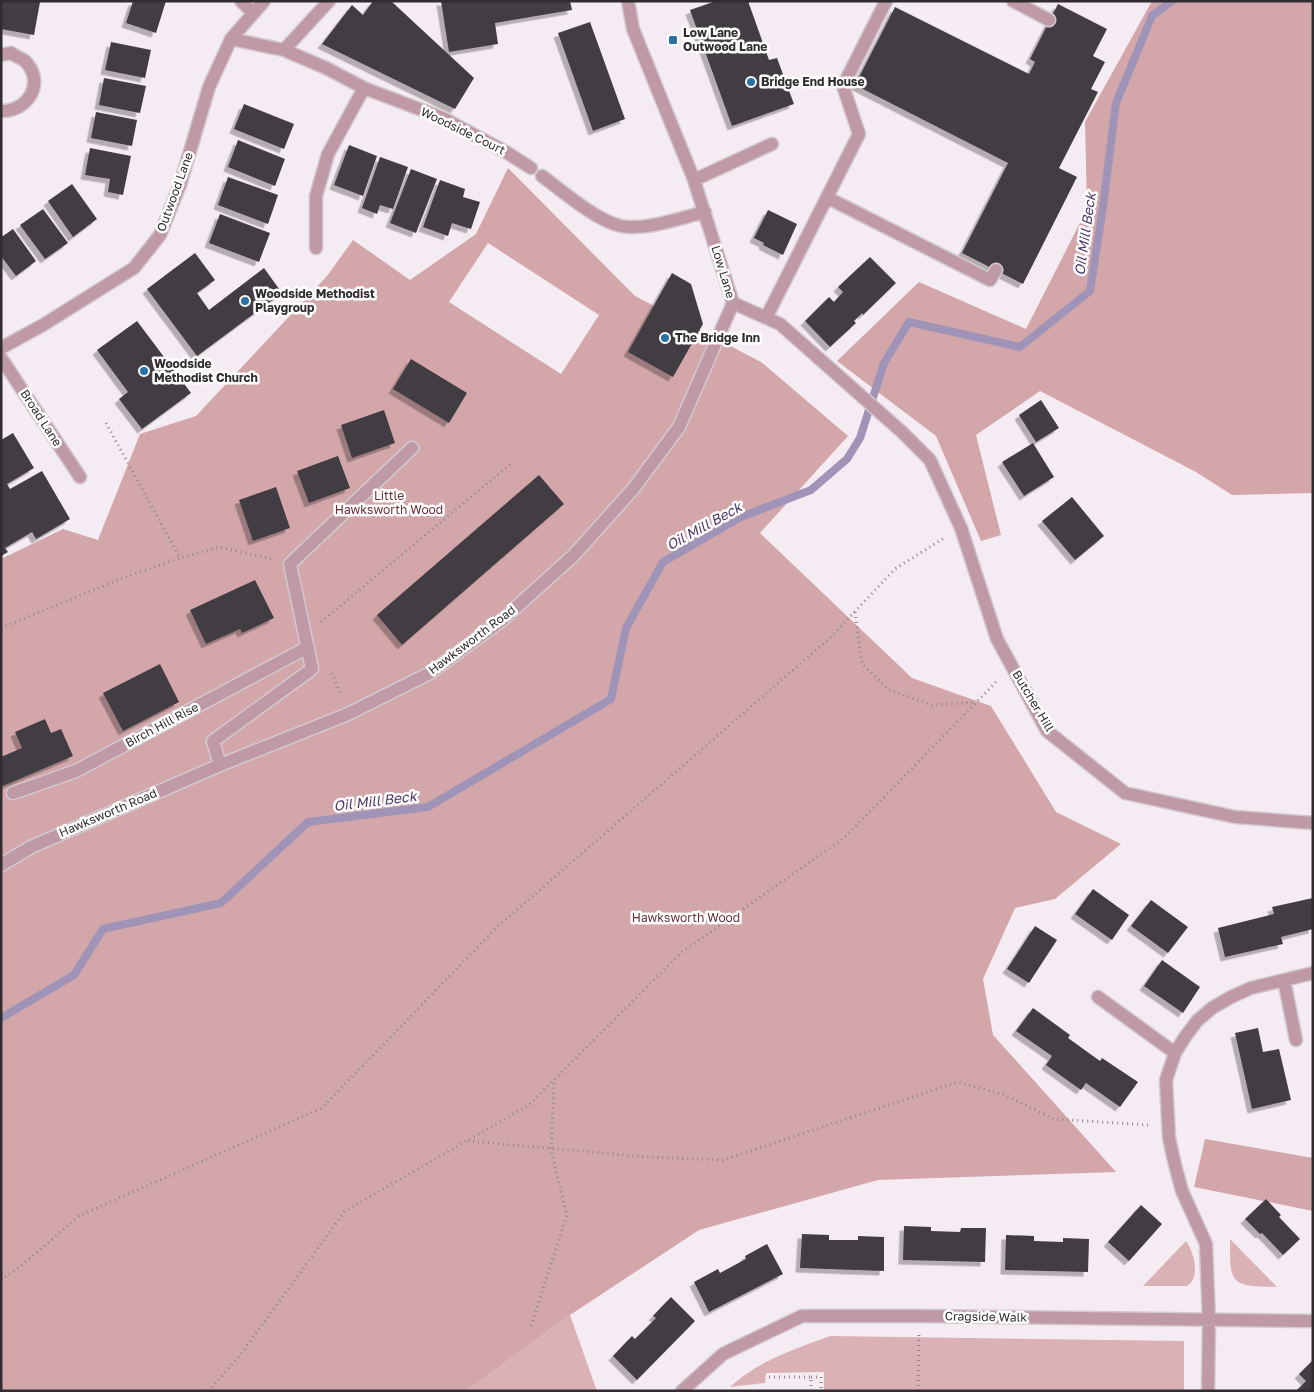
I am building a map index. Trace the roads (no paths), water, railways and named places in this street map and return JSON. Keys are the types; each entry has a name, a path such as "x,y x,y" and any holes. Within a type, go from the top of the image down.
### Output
{"street":[{"path":"241,1 253,13"},
{"name":"Outwood Lane","path":"1,348 43,325 134,268 160,235 180,184 209,87 231,39 264,1"},
{"path":"284,50 329,1"},
{"name":"Low Lane","path":"628,1 633,28 694,180 732,303 780,324 902,432 930,460"},
{"path":"766,318 859,134 843,86 886,1"},
{"path":"1013,1 1049,20"},
{"name":"Woodside Court","path":"231,39 284,50 326,68 364,88 443,118 506,152 531,168"},
{"path":"1,55 11,53 25,62 32,74 34,90 25,104 9,111 1,111"},
{"path":"316,248 316,196 328,154 364,88"},
{"path":"694,180 772,144"},
{"path":"542,176 593,214 620,226 642,227 705,212"},
{"path":"828,198 990,280 996,270"},
{"name":"Hawksworth Road","path":"1,865 30,846 348,714 430,673 500,621 574,555 633,489 680,427 732,303"},
{"name":"Broad Lane","path":"1,358 80,478"},
{"path":"220,766 213,741 312,669 290,564 412,448"},
{"name":"Butcher Hill","path":"930,460 960,528 997,639 1048,731 1125,793 1235,817 1313,824"},
{"name":"Birch Hill Rise","path":"13,793 76,771 308,648"},
{"path":"1208,1391 1209,1320 1206,1244 1182,1191 1169,1138 1166,1080 1185,1037 1197,1021 1212,1008 1251,988 1313,973"},
{"path":"1284,980 1296,1040"},
{"path":"1098,997 1176,1054"},
{"name":"Cragside Walk","path":"682,1391 724,1354 802,1316 1313,1321"}],"waterway":[{"name":"Oil Mill Beck","path":"1,1018 74,975 103,929 221,903 308,822 428,807 611,699 626,628 663,562 741,517 811,490 847,459 860,438 884,363 909,322 1020,347 1090,291 1116,103 1152,16 1172,1"}],"place":[{"name":"Low Lane Outwood Lane","path":"673,40"},
{"name":"Bridge End House","path":"751,82"},
{"name":"Woodside Methodist Playgroup","path":"245,301"},
{"name":"The Bridge Inn","path":"665,338"},
{"name":"Woodside Methodist Church","path":"144,371"}],"park label":[{"name":"Little Hawksworth Wood","path":"389,503"},
{"name":"Hawksworth Wood","path":"686,918"}]}
